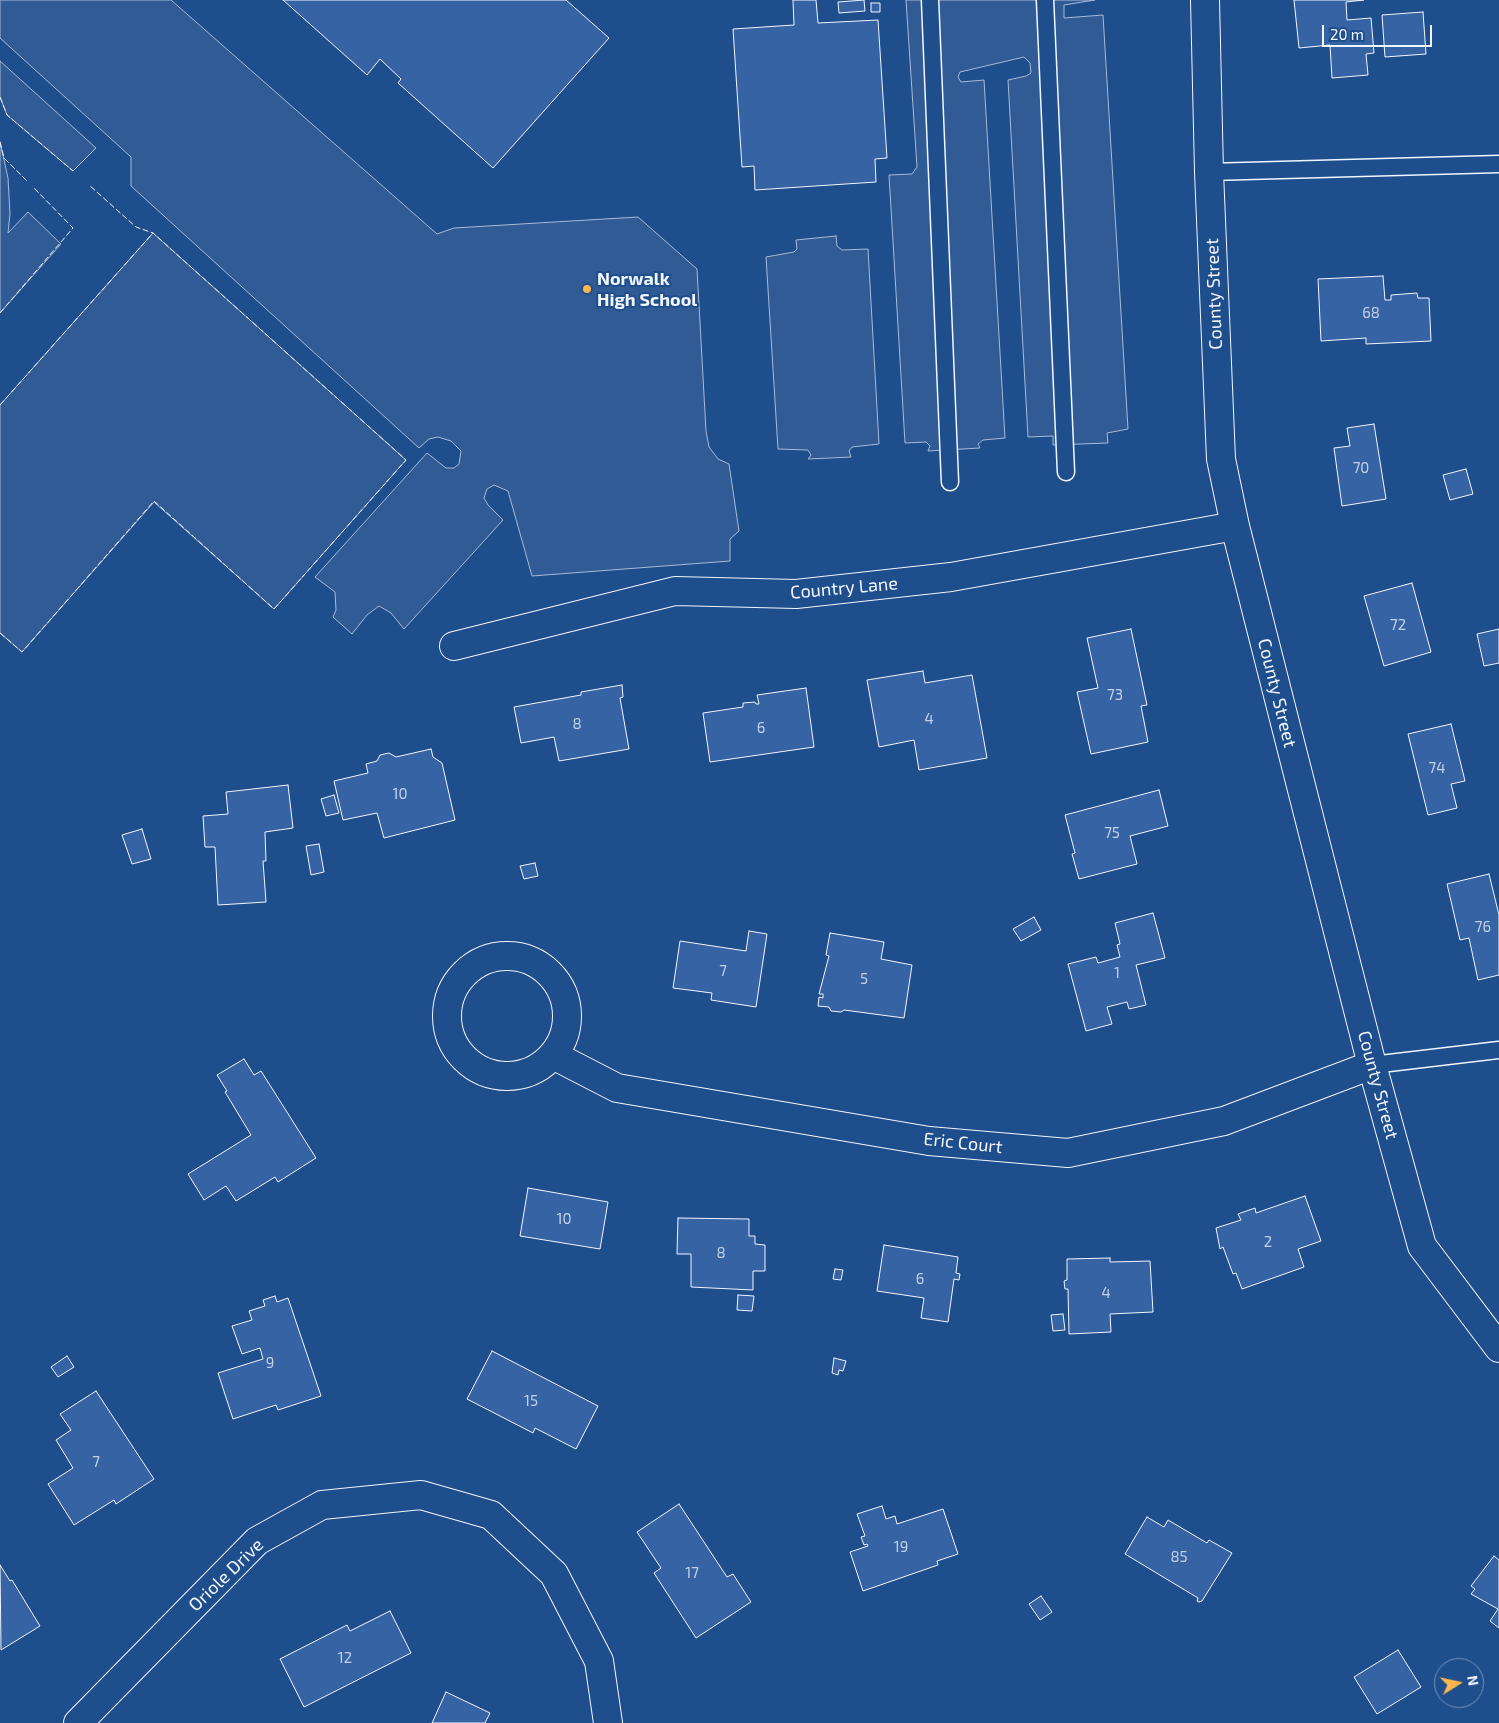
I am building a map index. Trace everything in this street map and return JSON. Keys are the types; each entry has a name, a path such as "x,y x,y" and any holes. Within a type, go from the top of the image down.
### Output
{"street":[{"name":"County Street","path":"1205,0 1209,172 1221,459 1235,526 1372,1065 1422,1246 1499,1348"},
{"name":"Country Lane","path":"454,646 675,591 796,594 942,578 1235,526"},
{"path":"503,956 526,958 546,970 561,988 567,1011 564,1034 553,1055 535,1070 512,1076 489,1073 468,1061 454,1043 448,1020 450,997 462,976 480,962 503,956"},
{"name":"Eric Court","path":"553,1055 617,1088 929,1141 1068,1153 1224,1121 1372,1065"},
{"name":"Oriole Drive","path":"78,1723 257,1541 322,1504 421,1495 491,1515 554,1574 599,1661 608,1723"}],"lane":[{"path":"930,0 950,482"},
{"path":"1045,0 1066,472"},
{"path":"1209,172 1499,164"},
{"path":"1372,1065 1499,1050"}],"shaded area":[{"path":"0,0 171,0 437,234 454,228 638,217 697,269 706,431 709,447 718,459 729,464 739,531 730,539 730,561 532,576 508,491 494,485 487,489 484,498 488,505 503,520 404,629 391,613 379,606 367,615 352,634 333,617 336,610 335,592 315,577 427,453 446,468 454,468 459,464 461,451 451,441 438,437 429,439 419,448 131,186 131,157 0,38"},
{"path":"906,0 1095,0 1064,5 1064,18 1103,15 1128,429 1107,433 1108,443 1053,445 1053,436 1028,437 1008,80 1031,73 1030,63 1024,57 960,72 958,77 961,82 984,80 1005,438 983,440 978,444 980,448 928,451 930,446 926,442 905,443 889,175 912,174 917,167"},
{"path":"0,61 96,148 73,171 7,115 0,97"},
{"path":"0,142 8,178 10,214 8,233 28,212 61,244 0,313"},
{"path":"153,233 406,460 274,609 154,502 22,652 0,633 0,405"},
{"path":"836,236 837,246 842,250 868,249 879,444 852,447 849,451 851,457 808,459 811,455 808,450 778,449 766,257 794,252 797,249 796,240"}],"building":[{"path":"283,0 566,0 609,38 493,168 398,83 401,79 380,59 367,75"},
{"path":"793,0 816,0 818,23 878,20 887,158 875,159 876,182 755,190 754,166 742,167 733,29 794,25"},
{"path":"864,0 865,11 839,13 838,2"},
{"path":"1294,0 1364,0 1346,2 1347,20 1371,18 1374,53 1366,54 1368,75 1332,78 1330,45 1299,48"},
{"path":"871,3 880,3 880,12 871,12"},
{"path":"1423,12 1426,54 1385,57 1382,15"},
{"path":"1383,276 1385,300 1391,300 1391,295 1417,293 1418,298 1429,298 1431,341 1366,344 1366,338 1321,341 1318,279"},
{"path":"1374,424 1386,499 1342,506 1334,448 1350,446 1347,428"},
{"path":"1466,469 1473,494 1450,500 1443,475"},
{"path":"1412,583 1431,652 1384,666 1364,596"},
{"path":"1131,629 1147,705 1141,706 1148,742 1091,754 1077,692 1098,688 1087,638"},
{"path":"1499,629 1499,663 1484,666 1477,634"},
{"path":"923,671 925,683 972,675 987,758 919,770 914,740 879,747 867,680"},
{"path":"622,685 623,697 620,698 629,749 559,761 554,737 521,743 514,707 581,695 581,692"},
{"path":"806,688 814,747 710,762 703,713 743,707 743,703 755,702 759,704 757,695"},
{"path":"1451,724 1465,781 1451,784 1457,808 1428,815 1408,734"},
{"path":"431,749 433,757 442,763 455,820 384,838 377,813 343,820 334,781 368,773 366,764 377,761 380,755 389,753 396,757"},
{"path":"288,785 293,828 265,832 266,861 263,861 266,902 218,905 215,847 205,847 203,816 228,814 226,792"},
{"path":"1159,790 1168,826 1130,836 1137,864 1079,879 1072,854 1075,853 1065,815"},
{"path":"334,795 339,813 326,816 321,799"},
{"path":"142,829 151,859 132,864 122,835"},
{"path":"319,844 324,872 311,875 306,846"},
{"path":"535,863 538,876 524,879 520,866"},
{"path":"1489,874 1499,915 1499,975 1478,980 1469,938 1460,940 1447,884"},
{"path":"1153,913 1165,958 1136,965 1146,1005 1129,1009 1127,1002 1107,1007 1112,1024 1086,1031 1068,964 1096,957 1098,963 1120,957 1117,945 1120,944 1115,923"},
{"path":"1034,917 1041,930 1021,941 1013,929"},
{"path":"749,931 767,934 756,1007 711,1000 712,993 673,988 680,941 746,951"},
{"path":"830,933 884,942 881,959 912,965 904,1018 844,1010 841,1012 831,1011 829,1007 818,1006 819,997 823,998 823,994 819,994 829,956 826,955"},
{"path":"244,1059 254,1075 261,1071 316,1158 278,1182 275,1177 236,1201 226,1186 204,1200 188,1174 251,1135 217,1075"},
{"path":"528,1188 608,1202 600,1249 520,1236"},
{"path":"1305,1196 1321,1241 1298,1249 1304,1267 1242,1289 1236,1273 1233,1274 1223,1247 1220,1249 1216,1228 1241,1220 1238,1214 1255,1208 1256,1213"},
{"path":"678,1218 749,1219 749,1236 755,1236 755,1244 765,1245 765,1271 753,1271 753,1290 691,1287 691,1254 677,1254"},
{"path":"884,1245 958,1257 956,1273 960,1274 959,1280 954,1279 948,1322 921,1318 924,1298 877,1291"},
{"path":"1110,1258 1110,1262 1150,1261 1153,1312 1110,1314 1111,1332 1069,1334 1068,1289 1065,1289 1064,1281 1067,1280 1067,1259"},
{"path":"835,1269 843,1270 841,1280 833,1279"},
{"path":"738,1295 754,1296 752,1311 737,1310"},
{"path":"275,1296 277,1302 288,1298 321,1396 278,1410 276,1405 233,1419 218,1373 263,1359 260,1348 242,1354 232,1326 252,1320 249,1311 265,1306 263,1300"},
{"path":"1063,1314 1065,1330 1053,1331 1051,1315"},
{"path":"492,1351 598,1406 576,1449 535,1428 533,1433 467,1399"},
{"path":"67,1356 74,1367 58,1377 51,1367"},
{"path":"834,1358 846,1361 843,1371 839,1370 838,1375 832,1373"},
{"path":"96,1391 154,1479 116,1504 114,1500 74,1525 48,1484 73,1468 56,1440 71,1430 60,1414"},
{"path":"679,1504 727,1577 733,1574 751,1602 696,1638 654,1573 661,1568 637,1532"},
{"path":"882,1506 886,1519 895,1516 897,1524 943,1509 958,1554 937,1561 938,1565 863,1591 850,1552 868,1546 867,1544 864,1545 861,1537 865,1536 857,1514"},
{"path":"1147,1517 1164,1527 1168,1520 1207,1543 1209,1540 1232,1553 1202,1601 1197,1601 1198,1598 1125,1554"},
{"path":"1494,1556 1499,1560 1499,1628 1490,1621 1498,1609 1471,1594 1475,1589 1471,1586"},
{"path":"0,1565 10,1581 12,1580 40,1626 1,1650"},
{"path":"1041,1596 1052,1612 1040,1620 1029,1604"},
{"path":"390,1611 411,1653 304,1707 280,1659 347,1625 350,1631"},
{"path":"1398,1650 1421,1687 1377,1714 1354,1677"},
{"path":"446,1692 490,1713 485,1723 432,1723"}],"fence":[{"path":"0,97 7,115 73,171"},
{"path":"0,142 4,158 28,182"},
{"path":"0,633 22,652 154,501 274,609 406,460 153,233 136,227 89,185"},
{"path":"0,313 73,228 33,187"},
{"path":"0,405 153,233"}],"place":[{"name":"Norwalk High School","path":"587,289"}]}
